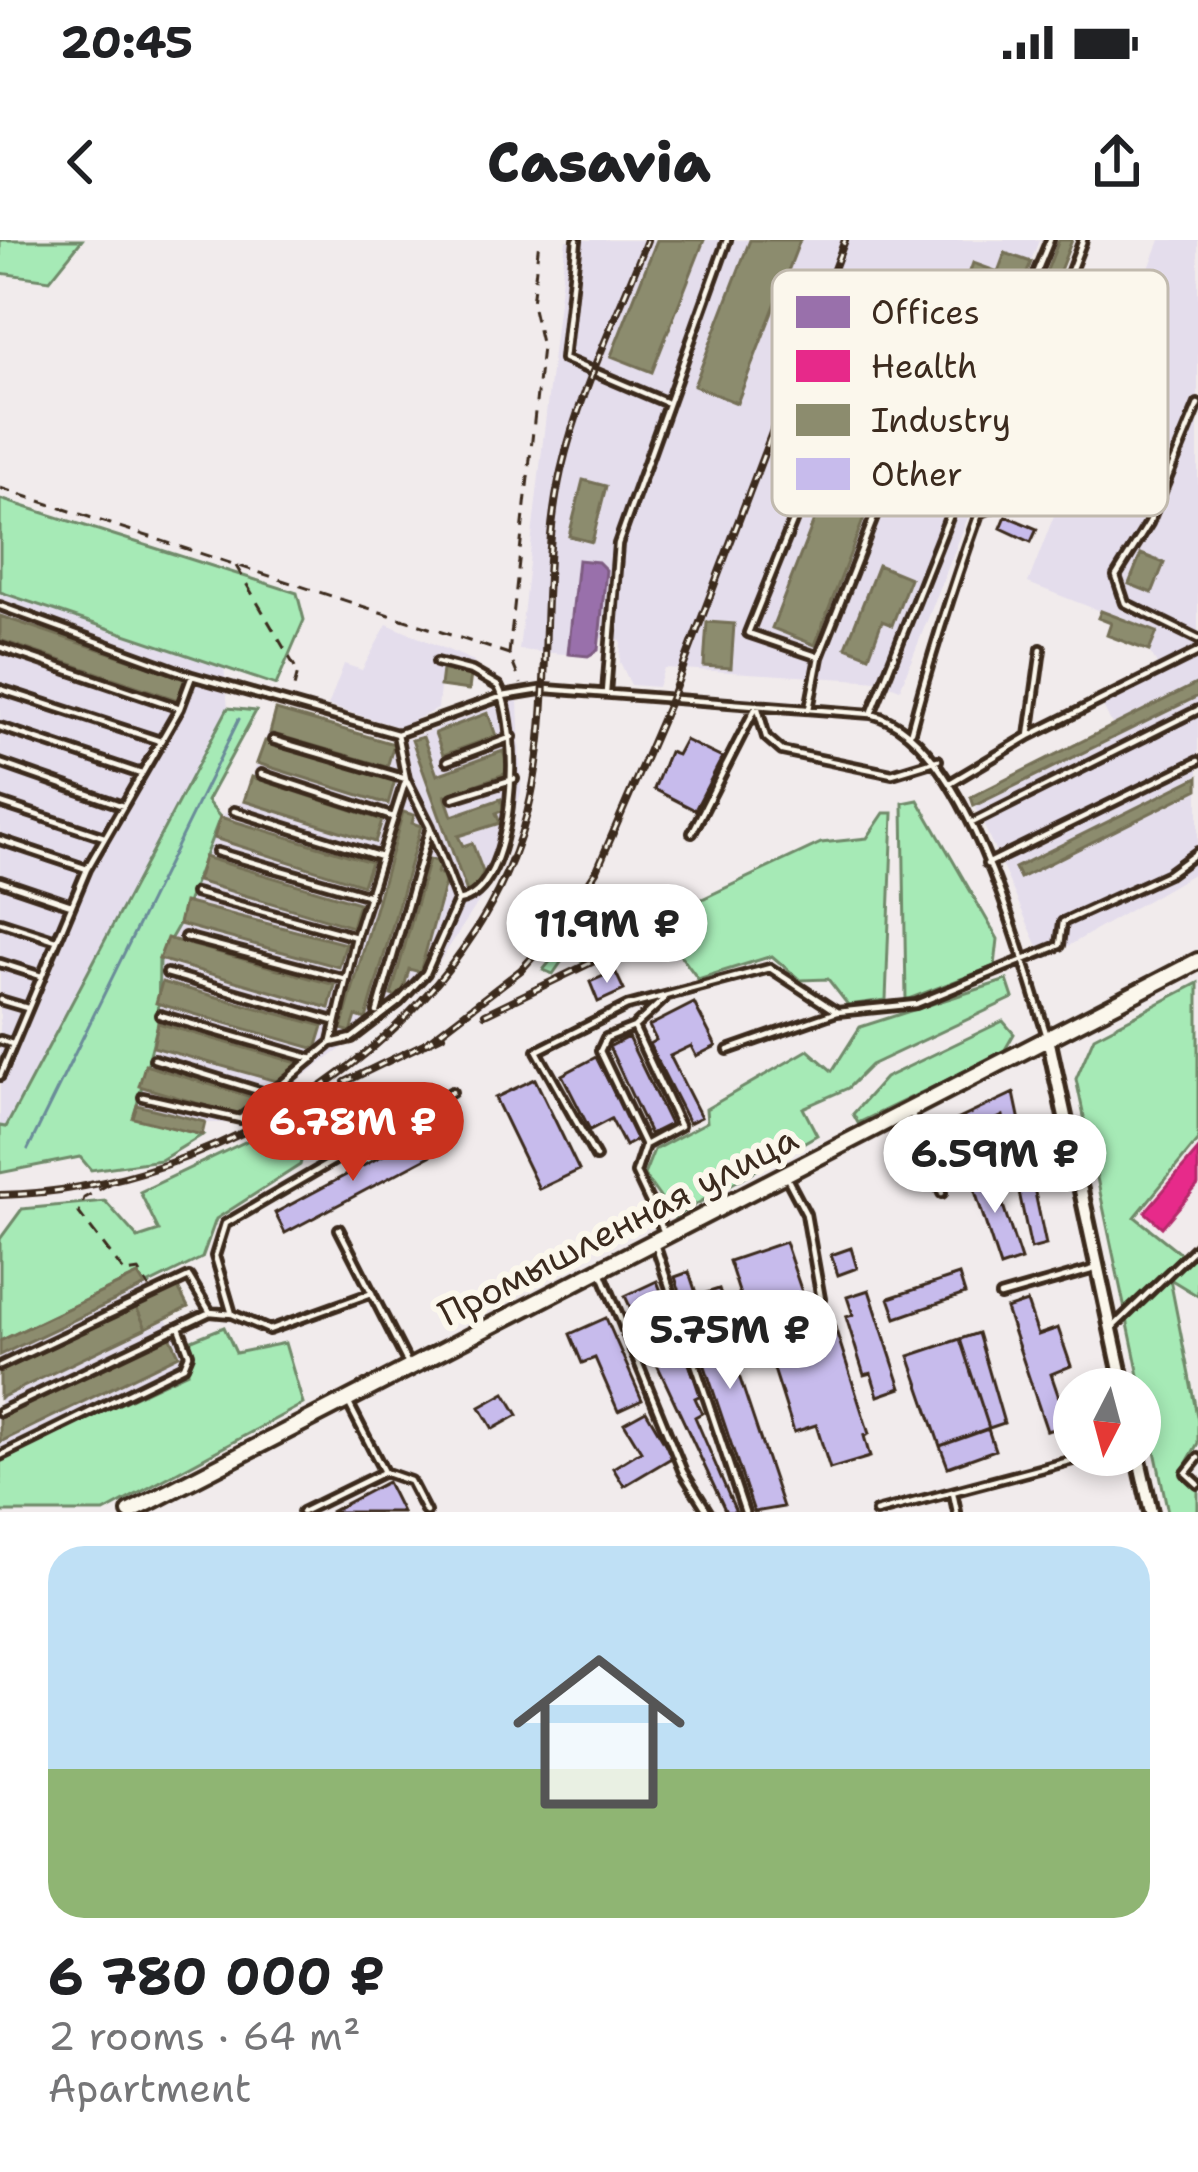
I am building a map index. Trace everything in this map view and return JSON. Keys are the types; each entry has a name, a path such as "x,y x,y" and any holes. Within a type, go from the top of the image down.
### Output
{"street":[{"name":"Промышленная улица","path":"130,1512 1198,961"},
{"path":"1048,1038 1120,1368"},
{"path":"1142,1476 1150,1512"}],"lane":[{"path":"577,240 564,359 665,402"},
{"path":"606,693 618,544 665,402 728,240"},
{"path":"1038,270 1050,240"},
{"path":"1071,270 1083,240"},
{"path":"1168,477 1198,404"},
{"path":"795,516 748,633 819,657"},
{"path":"809,709 819,657 874,516"},
{"path":"871,714 950,516"},
{"path":"911,731 944,606 975,516"},
{"path":"1152,516 1116,577 1126,603 1198,639"},
{"path":"0,606 192,676 397,734 522,691 871,714 911,731 938,760 987,864 1048,1038"},
{"path":"0,647 180,708"},
{"path":"1029,736 1041,649"},
{"path":"950,783 1029,736 1198,652"},
{"path":"143,1097 240,1119 331,1043 352,1038 376,1014 399,1002 426,973 458,901 484,886 511,808 514,778 503,696 488,678 436,662"},
{"path":"0,1076 87,868 180,708 192,676"},
{"path":"0,689 160,741"},
{"path":"757,704 766,737 782,751 892,774 938,760"},
{"path":"692,832 757,704"},
{"path":"970,824 1198,710"},
{"path":"0,727 141,774"},
{"path":"397,734 406,779 458,901"},
{"path":"447,761 512,737"},
{"path":"273,740 406,779"},
{"path":"987,864 1198,761"},
{"path":"0,763 123,806"},
{"path":"261,774 393,817"},
{"path":"453,798 514,778"},
{"path":"331,1043 356,937 406,779"},
{"path":"0,803 104,837"},
{"path":"234,811 381,857"},
{"path":"376,1014 430,827"},
{"path":"0,840 87,868"},
{"path":"217,852 370,896"},
{"path":"728,1050 837,1012 916,1004 1024,964 1060,945 1063,922 1168,874 1198,852"},
{"path":"0,881 71,904"},
{"path":"195,893 356,937"},
{"path":"0,922 56,940"},
{"path":"184,937 345,979"},
{"path":"0,963 41,976"},
{"path":"596,1156 536,1052 627,1006 770,968 837,1012"},
{"path":"167,973 334,1021"},
{"path":"664,999 634,1027 606,1038 600,1052 645,1145 636,1173 745,1512"},
{"path":"0,1000 27,1008"},
{"path":"160,1016 314,1059"},
{"path":"634,1027 680,1126 645,1145"},
{"path":"0,1040 12,1044"},
{"path":"154,1058 272,1095"},
{"path":"232,1314 215,1256 225,1224 452,1092"},
{"path":"910,1109 942,1193"},
{"path":"784,1173 806,1214 821,1299"},
{"path":"339,1229 409,1367"},
{"path":"1112,1329 1198,1245"},
{"path":"600,1268 682,1472 708,1512"},
{"path":"1000,1296 1099,1268"},
{"path":"0,1366 189,1277 210,1312"},
{"path":"0,1412 210,1312 232,1314 269,1330 372,1293"},
{"path":"0,1456 184,1366 190,1354 178,1326"},
{"path":"346,1400 384,1472 410,1481 426,1512"},
{"path":"1198,1458 1186,1473 1198,1484"},
{"path":"876,1512 1053,1466"},
{"path":"302,1512 384,1472"},
{"path":"953,1493 957,1512"}],"path":[{"path":"522,691 509,654 542,347 532,304 539,240"},
{"path":"0,488 509,654"},
{"path":"236,564 298,672 291,701"},
{"path":"109,1184 84,1198 80,1213 125,1273 139,1271 153,1295"}],"shaded area":[{"path":"566,240 1039,240 1028,270 772,270 772,516 968,516 900,689 880,681 664,668 658,687 631,685 620,662 621,640 599,638 598,650 588,656 519,650"},
{"path":"1160,240 1198,240 1198,871 1044,960 971,797 1113,726 1103,706 1164,676 1149,651 1107,635 1111,623 1098,618 1100,611 1028,583 1054,516 1168,516 1168,270 1148,270"},
{"path":"0,592 224,667 228,708 6,1127 0,1126"},
{"path":"387,624 474,661 469,690 440,686 438,709 399,727 328,706 344,664 362,670"},
{"path":"518,698 521,793 485,892 429,978 400,1006 239,1123 205,1123 202,1135 133,1118 158,1023 159,959 220,817 244,801 276,710 394,744"},
{"path":"138,1275 182,1344 189,1371 0,1460 0,1341"}],"green space":[{"path":"0,240 82,240 50,280 0,273"},
{"path":"0,499 297,593 304,620 276,685 0,592"},
{"path":"228,708 256,711 207,801 220,817 179,924 159,959 158,1023 134,1117 202,1135 161,1160 91,1170 80,1157 0,1173 0,1126 6,1127"},
{"path":"918,800 998,939 995,966 906,1000 903,803"},
{"path":"884,813 893,813 886,1000 848,1005 828,979 800,980 772,956 698,979 672,944 586,965 569,951 553,974 543,970 604,896 620,928 665,897 685,907 821,843 867,838"},
{"path":"1007,980 1013,998 871,1065 848,1088 803,1108 817,1135 674,1217 644,1175 654,1150 707,1122 706,1109 808,1050 832,1071 860,1027"},
{"path":"1198,983 1198,1140 1135,1217 1184,1256 1198,1243 1198,1296 1170,1279 1198,1421 1198,1443 1181,1473 1198,1489 1198,1512 1168,1512 1160,1476 1161,1368 1137,1368 1076,1079 1094,1037"},
{"path":"1003,1021 1014,1034 1003,1053 858,1123 853,1114 885,1078"},
{"path":"316,1108 300,1165 216,1219 202,1258 145,1286 138,1275 0,1341 0,1239 22,1209 105,1201 138,1238 159,1231 140,1192"},
{"path":"224,1327 236,1353 285,1343 303,1404 104,1512 0,1512 0,1460 188,1372 182,1344"}],"building: Offices":[{"path":"578,560 598,562 606,570 598,650 588,656 568,654"}],"building: Health":[{"path":"1198,1150 1198,1185 1162,1227 1145,1212"}],"building: Industry":[{"path":"657,240 704,240 652,372 611,356"},
{"path":"750,240 800,240 788,270 772,270 772,312 737,403 694,386"},
{"path":"1059,240 1072,240 1060,270 1047,270"},
{"path":"1005,253 1031,262 1028,270 999,270"},
{"path":"583,480 606,486 592,542 569,536"},
{"path":"816,516 865,516 815,645 772,628"},
{"path":"1141,554 1164,563 1152,593 1129,584"},
{"path":"878,565 910,578 892,625 882,621 869,656 846,647"},
{"path":"1101,611 1157,632 1149,651 1107,635 1111,623 1098,618"},
{"path":"0,616 185,678 178,700 0,640"},
{"path":"707,622 734,624 731,668 704,666"},
{"path":"442,670 471,674 469,690 440,686"},
{"path":"1198,683 1198,696 974,806 971,797"},
{"path":"276,710 394,744 387,767 270,733"},
{"path":"488,713 496,736 443,755 435,733"},
{"path":"423,737 437,775 503,751 510,772 445,796 452,816 501,799 504,810 496,813 500,823 458,836 463,846 472,843 483,872 477,889 467,892 412,740"},
{"path":"265,741 395,780 388,804 257,763"},
{"path":"252,777 382,820 375,842 244,801"},
{"path":"1198,777 1198,789 1020,878 1015,868"},
{"path":"403,812 414,815 412,823 421,826 366,1019 356,1016 351,1032 341,1029"},
{"path":"220,817 371,862 363,885 214,838"},
{"path":"204,857 359,903 352,927 197,881"},
{"path":"429,859 440,862 437,873 447,876 420,972 409,969 401,998 391,995"},
{"path":"184,902 346,944 339,967 179,924"},
{"path":"167,938 335,985 329,1008 159,959"},
{"path":"162,982 323,1026 316,1049 156,1003"},
{"path":"158,1023 301,1064 280,1082 153,1047"},
{"path":"145,1065 255,1098 237,1115 139,1086"},
{"path":"137,1105 205,1122 202,1135 133,1118"},
{"path":"138,1275 145,1286 0,1355 0,1341"},
{"path":"177,1286 188,1307 146,1328 136,1307"},
{"path":"136,1307 146,1328 0,1398 0,1372"},
{"path":"169,1334 179,1355 0,1442 0,1416"}],"building: Other":[{"path":"1006,516 1037,529 1031,542 1001,528"},
{"path":"685,740 722,758 695,810 654,789 669,752 677,755"},
{"path":"615,971 624,990 598,1002 590,982"},
{"path":"694,1003 716,1046 696,1056 691,1046 670,1056 701,1117 689,1123 649,1044 656,1040 649,1026"},
{"path":"628,1037 670,1124 650,1134 609,1047"},
{"path":"596,1057 638,1139 625,1146 611,1119 590,1130 562,1075"},
{"path":"535,1079 579,1170 539,1189 495,1098"},
{"path":"1014,1093 1046,1245 1031,1249 1003,1116 947,1144 940,1128"},
{"path":"419,1136 430,1156 285,1233 275,1213"},
{"path":"990,1166 1021,1260 1000,1267 969,1173"},
{"path":"785,1242 806,1304 749,1323 729,1261"},
{"path":"851,1248 857,1268 838,1275 831,1255"},
{"path":"689,1272 697,1296 719,1289 735,1337 727,1340 783,1507 754,1512 675,1277"},
{"path":"959,1275 965,1294 896,1318 889,1298"},
{"path":"657,1281 701,1395 695,1398 702,1413 695,1417 736,1512 726,1512 625,1296"},
{"path":"869,1290 901,1388 878,1396 871,1373 864,1375 846,1317 853,1315 847,1297"},
{"path":"1027,1302 1038,1335 1058,1328 1071,1366 1053,1368 1051,1374 1053,1429 1047,1431 1006,1309"},
{"path":"606,1318 642,1400 618,1411 595,1358 582,1363 570,1334"},
{"path":"833,1321 869,1434 864,1436 870,1457 830,1469 816,1425 794,1432 773,1366 792,1360 788,1346 805,1340 802,1330"},
{"path":"978,1333 1004,1423 989,1428 960,1339"},
{"path":"960,1339 989,1428 940,1446 909,1356"},
{"path":"505,1393 518,1415 493,1429 480,1407"},
{"path":"646,1411 673,1457 624,1486 613,1468 641,1451 624,1423"},
{"path":"988,1429 995,1450 948,1467 940,1446"},
{"path":"387,1482 402,1512 330,1512"}],"waterway":[{"path":"28,1149 239,719"}],"railway":[{"path":"0,1195 83,1186 166,1165 247,1130 324,1085 392,1030 451,965 497,893 527,814 541,729 549,556 561,471 588,383 647,240"},
{"path":"834,270 845,240"},
{"path":"426,1043 521,970 562,924 597,870 671,699 772,433"},
{"path":"485,1014 615,951"},
{"path":"345,1082 442,1035"}]}
